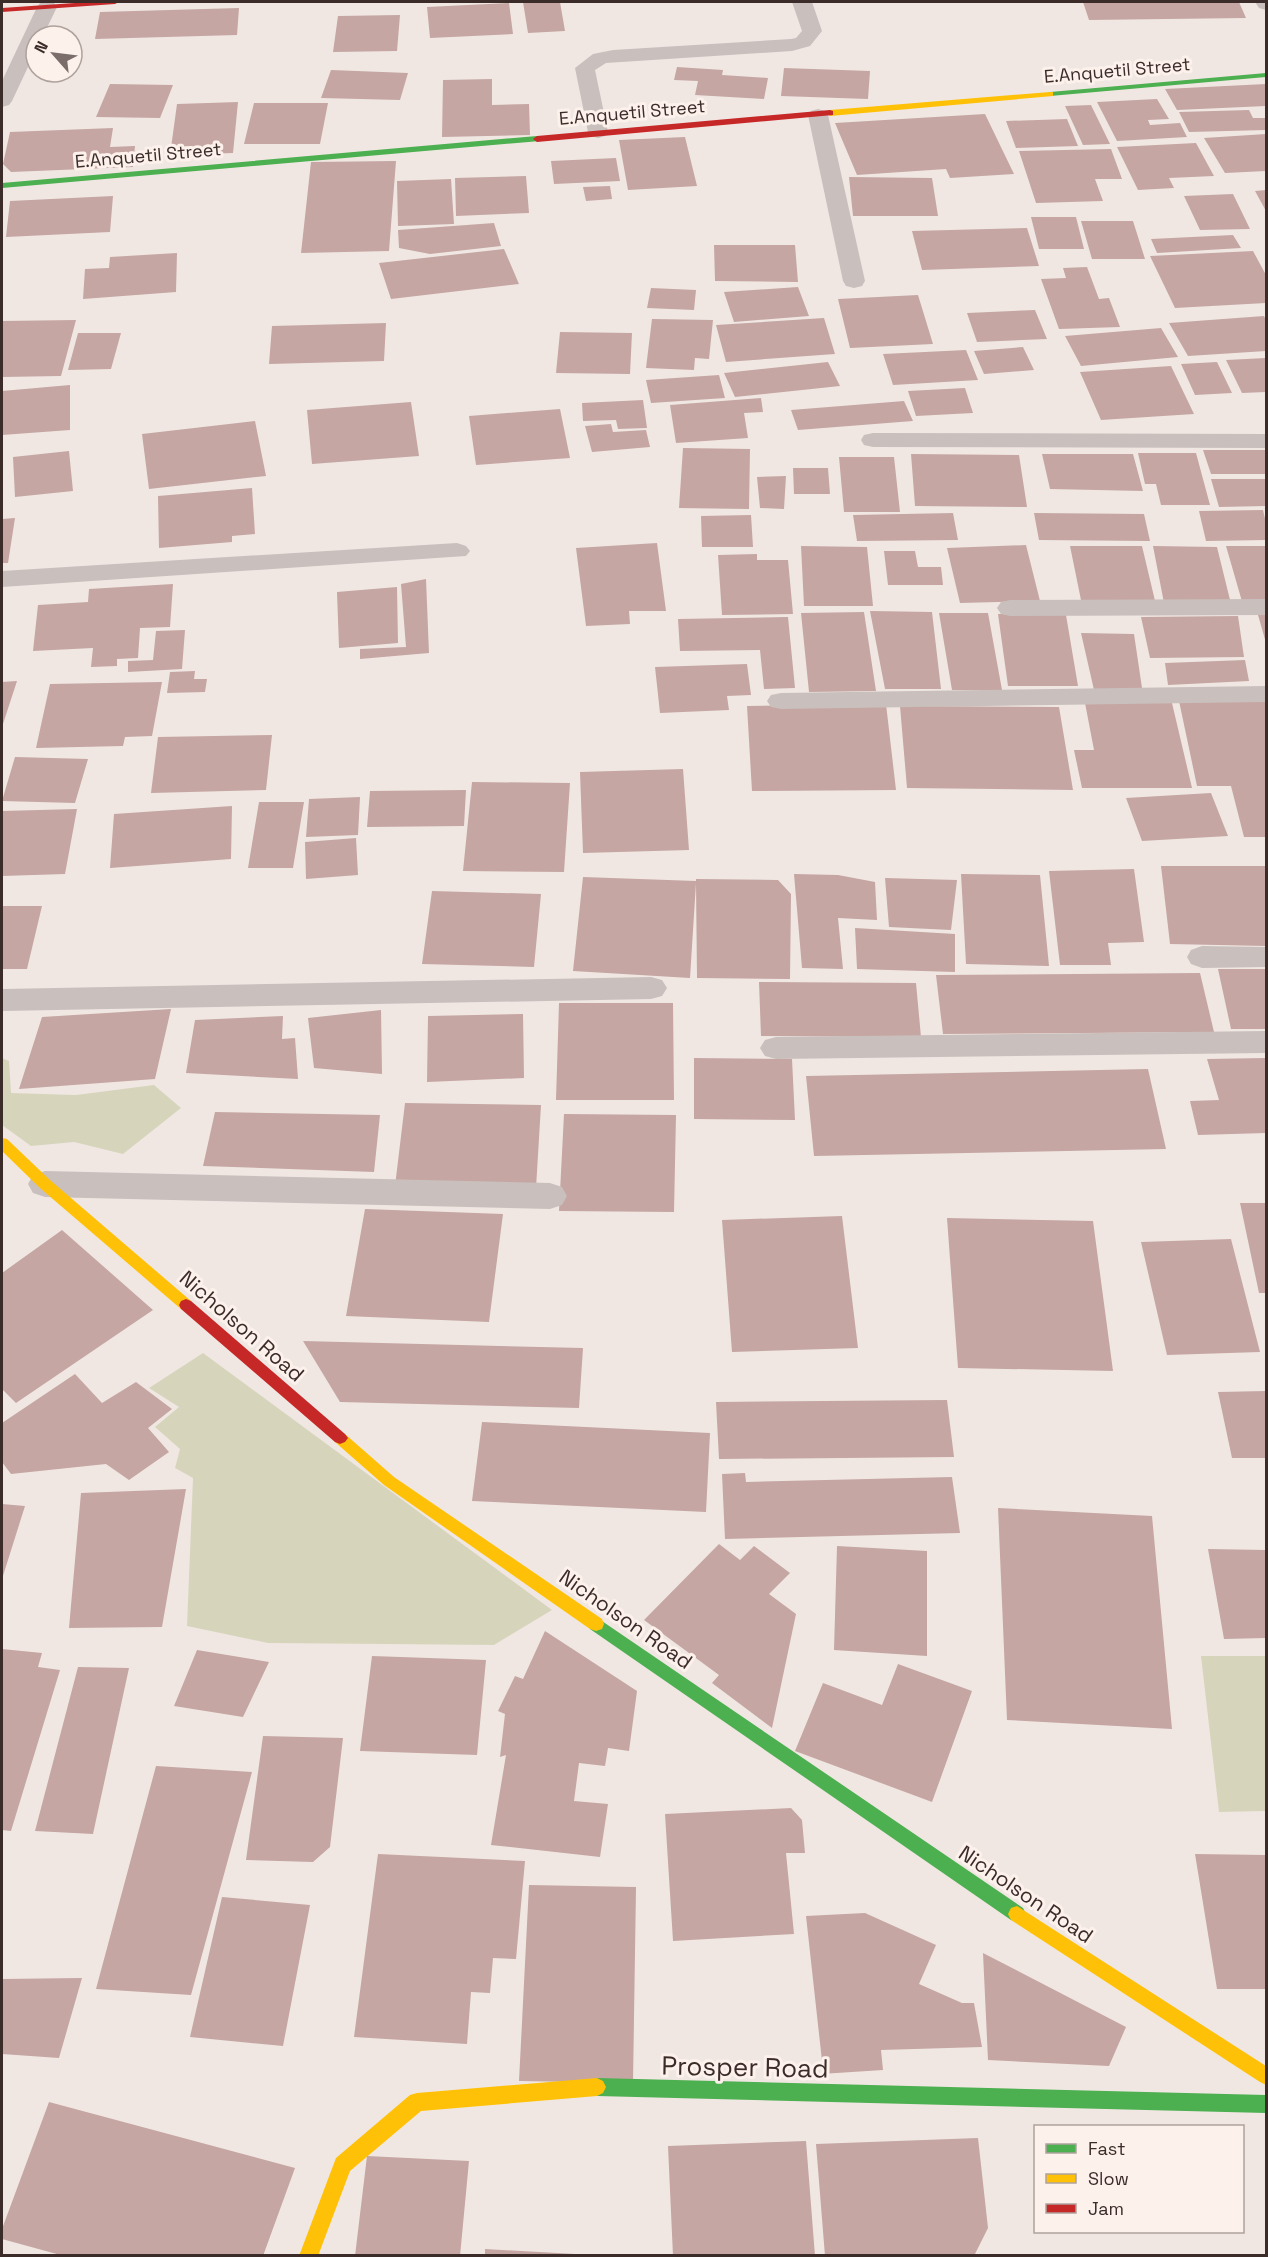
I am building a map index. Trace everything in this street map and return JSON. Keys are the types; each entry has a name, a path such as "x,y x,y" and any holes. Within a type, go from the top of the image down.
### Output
{"street":[{"path":"2,10 115,2"},
{"path":"598,132 585,68 591,62 613,56 792,45 803,42 812,31 802,2"},
{"path":"2,101 47,7"},
{"name":"E.Anquetil Street","path":"2,186 1266,75"},
{"path":"818,115 854,281"},
{"path":"873,440 1266,441"},
{"path":"2,579 457,551"},
{"path":"1010,608 1266,607"},
{"path":"782,702 1266,694"},
{"path":"1202,957 1266,957"},
{"path":"2,1000 651,988"},
{"path":"776,1048 1266,1042"},
{"name":"Nicholson Road","path":"2,1143 45,1184 389,1480 1009,1909 1266,2076"},
{"path":"45,1184 550,1196"},
{"name":"Prosper Road","path":"308,2256 343,2164 417,2102 609,2086 1266,2104"}],"green space":[{"path":"2,1058 9,1061 11,1093 76,1095 154,1085 181,1108 123,1154 74,1142 31,1146 2,1125"},
{"path":"203,1353 552,1610 494,1645 268,1643 187,1626 193,1478 175,1468 180,1449 155,1427 179,1407 149,1388"},
{"path":"1201,1656 1266,1656 1266,1811 1219,1812"}],"building":[{"path":"523,2 560,2 565,31 528,33"},
{"path":"1083,2 1239,2 1246,18 1089,20"},
{"path":"509,3 513,34 430,38 427,7"},
{"path":"239,8 237,35 95,39 100,12"},
{"path":"400,15 397,51 333,52 338,16"},
{"path":"677,67 723,70 722,75 768,78 764,99 695,95 698,81 674,80"},
{"path":"784,68 870,71 868,99 781,96"},
{"path":"331,70 408,73 400,100 321,98"},
{"path":"492,79 492,105 529,104 530,135 442,137 443,80"},
{"path":"110,84 173,85 160,118 96,117"},
{"path":"1266,84 1266,106 1177,110 1165,89"},
{"path":"1157,99 1169,119 1148,120 1150,125 1180,123 1187,137 1117,141 1097,102"},
{"path":"238,102 233,153 170,155 177,104"},
{"path":"254,103 328,103 320,144 244,144"},
{"path":"1091,105 1110,144 1083,145 1065,106"},
{"path":"1249,110 1253,118 1266,118 1266,130 1189,132 1179,112"},
{"path":"985,114 1014,174 950,178 946,169 857,175 835,123"},
{"path":"1067,119 1078,146 1016,148 1006,121"},
{"path":"113,128 110,147 135,146 133,167 11,172 3,164 10,132"},
{"path":"1266,134 1266,171 1225,173 1204,138"},
{"path":"685,137 697,186 628,190 619,140"},
{"path":"1196,143 1214,176 1169,178 1174,188 1138,190 1117,147"},
{"path":"1111,149 1122,179 1095,179 1103,201 1036,203 1019,151"},
{"path":"616,158 620,181 554,184 551,161"},
{"path":"396,161 389,251 301,253 311,162"},
{"path":"526,176 529,213 456,216 455,178"},
{"path":"849,177 932,178 938,216 853,216"},
{"path":"451,179 454,224 398,226 397,181"},
{"path":"610,186 612,199 586,201 583,187"},
{"path":"1266,190 1266,211 1255,191"},
{"path":"1233,194 1250,229 1200,230 1184,196"},
{"path":"113,196 110,232 6,237 10,201"},
{"path":"1031,217 1076,217 1084,249 1039,249"},
{"path":"1081,221 1133,221 1145,259 1092,259"},
{"path":"494,223 501,246 430,254 399,248 398,230"},
{"path":"1027,228 1039,266 922,270 912,231"},
{"path":"1233,235 1241,248 1157,253 1151,239"},
{"path":"714,245 795,245 798,282 715,281"},
{"path":"504,249 519,284 391,299 379,263"},
{"path":"1253,251 1266,275 1266,303 1175,308 1150,256"},
{"path":"177,253 176,292 83,299 85,269 109,268 110,257"},
{"path":"1087,267 1099,299 1109,298 1120,327 1059,329 1041,279 1066,278 1063,268"},
{"path":"798,287 809,316 734,322 724,292"},
{"path":"651,288 696,290 694,310 647,308"},
{"path":"918,295 933,344 850,348 838,299"},
{"path":"1035,310 1047,339 977,342 967,313"},
{"path":"1264,316 1266,351 1188,356 1169,323"},
{"path":"824,318 835,354 726,362 716,325"},
{"path":"652,319 713,320 709,359 695,358 694,370 646,368"},
{"path":"76,320 61,376 2,377 2,321"},
{"path":"386,323 384,361 269,364 272,326"},
{"path":"1161,328 1178,357 1081,366 1065,336"},
{"path":"560,332 632,333 630,374 556,373"},
{"path":"78,333 121,333 111,369 68,370"},
{"path":"1023,347 1034,370 984,374 974,351"},
{"path":"966,350 978,380 893,385 883,354"},
{"path":"1266,358 1266,392 1242,393 1226,360"},
{"path":"828,362 840,386 735,397 724,373"},
{"path":"1217,362 1232,393 1195,395 1181,364"},
{"path":"1171,366 1194,414 1101,420 1080,372"},
{"path":"719,375 725,398 651,403 646,380"},
{"path":"70,385 70,430 2,435 2,391"},
{"path":"965,388 973,413 916,416 908,391"},
{"path":"761,398 763,412 744,413 748,438 676,443 670,405"},
{"path":"643,400 647,428 618,429 616,420 583,421 582,403"},
{"path":"904,401 913,421 798,430 791,410"},
{"path":"411,402 419,456 312,464 307,410"},
{"path":"560,409 570,458 476,465 469,416"},
{"path":"255,421 266,476 149,489 142,434"},
{"path":"611,424 613,432 646,430 650,447 592,452 585,426"},
{"path":"683,448 750,449 749,509 679,508"},
{"path":"1203,450 1266,450 1266,474 1211,474"},
{"path":"69,451 73,491 15,497 13,457"},
{"path":"1138,453 1196,453 1210,505 1161,505 1156,484 1145,484"},
{"path":"911,454 1019,455 1027,507 915,506"},
{"path":"1042,454 1133,454 1143,491 1050,489"},
{"path":"839,457 894,457 900,512 844,512"},
{"path":"793,468 828,468 830,494 794,494"},
{"path":"786,476 784,509 760,508 757,477"},
{"path":"1211,479 1266,479 1266,506 1219,507"},
{"path":"252,488 255,534 232,536 232,542 159,548 158,496"},
{"path":"1263,510 1266,540 1206,541 1199,511"},
{"path":"953,513 958,540 857,541 853,515"},
{"path":"1034,513 1144,514 1150,541 1039,540"},
{"path":"751,515 753,547 702,547 701,516"},
{"path":"15,518 8,563 2,563 2,519"},
{"path":"657,543 666,611 629,611 630,624 586,626 576,548"},
{"path":"1026,545 1040,601 960,603 947,548"},
{"path":"801,546 867,547 873,606 804,606"},
{"path":"1070,546 1142,546 1156,605 1082,605"},
{"path":"1153,546 1217,547 1231,604 1164,603"},
{"path":"1226,546 1266,546 1266,605 1243,605"},
{"path":"884,551 915,551 918,567 941,567 943,585 888,585"},
{"path":"757,554 757,560 788,560 793,614 722,615 718,555"},
{"path":"426,579 429,653 360,659 360,649 406,647 401,584"},
{"path":"173,584 170,627 140,628 138,658 117,659 117,666 91,667 93,648 33,651 38,605 88,602 89,589"},
{"path":"397,587 398,643 339,648 337,592"},
{"path":"870,611 932,612 941,689 885,689"},
{"path":"864,612 876,691 809,692 801,613"},
{"path":"939,613 988,613 1002,690 952,690"},
{"path":"998,614 1066,615 1078,686 1008,686"},
{"path":"1258,615 1266,615 1266,643"},
{"path":"1238,616 1244,657 1150,658 1141,617"},
{"path":"788,617 795,688 764,689 760,650 680,651 678,619"},
{"path":"185,630 182,669 128,672 128,661 153,660 156,631"},
{"path":"1081,633 1134,634 1142,688 1094,690"},
{"path":"1245,660 1249,681 1168,685 1165,663"},
{"path":"747,664 751,695 727,696 729,710 660,713 655,667"},
{"path":"195,671 194,679 207,679 205,692 167,693 170,672"},
{"path":"17,681 2,727 2,682"},
{"path":"162,682 152,736 125,737 123,746 36,748 50,684"},
{"path":"1179,701 1266,702 1266,837 1244,837 1231,786 1197,786"},
{"path":"1085,703 1172,703 1192,788 1082,788 1074,750 1094,750"},
{"path":"886,704 896,790 752,791 747,706"},
{"path":"900,706 1059,707 1073,790 907,788"},
{"path":"272,735 266,790 151,793 158,737"},
{"path":"15,757 88,759 75,803 2,801"},
{"path":"683,769 689,850 583,853 580,772"},
{"path":"472,782 570,783 564,872 463,871"},
{"path":"466,790 464,826 367,827 370,791"},
{"path":"1211,793 1228,836 1142,841 1126,798"},
{"path":"360,797 358,835 306,837 309,799"},
{"path":"259,802 304,802 293,868 248,868"},
{"path":"232,806 231,859 110,868 114,814"},
{"path":"77,809 65,874 2,876 2,811"},
{"path":"356,838 358,875 306,879 305,842"},
{"path":"1161,866 1266,866 1266,946 1170,944"},
{"path":"1134,869 1144,942 1108,943 1111,965 1060,965 1049,871"},
{"path":"794,874 838,875 875,882 877,920 838,918 843,969 802,968"},
{"path":"961,874 1040,875 1049,966 966,964"},
{"path":"583,877 696,881 696,879 778,880 791,894 790,979 697,978 696,883 690,978 573,971"},
{"path":"885,878 957,880 951,930 889,927"},
{"path":"432,891 541,894 534,967 422,964"},
{"path":"2,906 42,906 27,969 2,969"},
{"path":"855,928 955,934 955,972 857,969"},
{"path":"1218,969 1266,969 1266,1029 1231,1029"},
{"path":"1200,973 1214,1032 943,1034 936,975"},
{"path":"759,982 916,983 921,1037 761,1036"},
{"path":"559,1003 673,1003 674,1100 556,1100"},
{"path":"171,1009 155,1079 19,1089 42,1017"},
{"path":"381,1010 382,1074 314,1068 308,1018"},
{"path":"523,1014 524,1078 427,1082 428,1016"},
{"path":"283,1016 282,1039 295,1038 298,1079 186,1073 195,1020"},
{"path":"694,1058 792,1059 795,1120 694,1119"},
{"path":"1266,1058 1266,1133 1198,1135 1190,1101 1219,1100 1207,1059"},
{"path":"1148,1069 1166,1149 814,1156 806,1076"},
{"path":"405,1103 541,1105 536,1188 395,1186"},
{"path":"215,1112 380,1115 374,1172 203,1166"},
{"path":"564,1114 676,1115 674,1212 559,1211"},
{"path":"1240,1203 1266,1203 1266,1293 1259,1293"},
{"path":"365,1209 503,1214 489,1322 346,1316"},
{"path":"842,1216 858,1348 732,1352 722,1220"},
{"path":"947,1218 1093,1221 1113,1371 958,1368"},
{"path":"62,1230 153,1310 16,1403 2,1389 2,1273"},
{"path":"1231,1239 1260,1352 1167,1355 1141,1242"},
{"path":"303,1341 583,1348 579,1408 340,1402"},
{"path":"75,1374 102,1403 136,1382 172,1409 148,1428 169,1452 129,1480 106,1464 11,1474 2,1462 2,1423"},
{"path":"1266,1391 1266,1458 1232,1458 1218,1392"},
{"path":"947,1400 954,1457 719,1459 716,1402"},
{"path":"482,1422 710,1433 706,1512 472,1501"},
{"path":"745,1473 746,1482 952,1477 960,1533 725,1539 722,1474"},
{"path":"186,1489 162,1627 69,1628 81,1493"},
{"path":"2,1504 25,1506 2,1579"},
{"path":"998,1508 1152,1516 1172,1729 1007,1720"},
{"path":"719,1544 740,1560 754,1546 790,1573 769,1594 796,1614 772,1728 712,1683 719,1675 644,1620"},
{"path":"837,1546 927,1551 927,1656 834,1650"},
{"path":"1208,1549 1266,1550 1266,1638 1224,1639"},
{"path":"545,1631 637,1691 629,1751 608,1748 605,1766 579,1763 574,1801 608,1804 600,1857 491,1845 506,1755 500,1757 505,1714 498,1711 515,1676 523,1679"},
{"path":"2,1649 42,1653 38,1667 60,1670 11,1831 2,1830"},
{"path":"197,1650 269,1662 243,1717 174,1706"},
{"path":"372,1656 486,1660 477,1755 360,1751"},
{"path":"898,1664 972,1691 932,1802 795,1751 823,1683 882,1705"},
{"path":"78,1667 129,1668 93,1834 35,1831"},
{"path":"263,1736 343,1738 330,1847 313,1862 246,1860"},
{"path":"156,1766 252,1772 191,1995 96,1989"},
{"path":"791,1808 802,1820 805,1853 786,1853 794,1934 673,1941 665,1814"},
{"path":"378,1854 525,1861 516,1959 493,1958 490,1993 471,1992 467,2044 354,2037"},
{"path":"1195,1854 1266,1855 1266,1989 1217,1989"},
{"path":"529,1885 636,1887 633,2083 519,2081"},
{"path":"222,1897 310,1905 283,2046 190,2037"},
{"path":"865,1913 936,1945 919,1984 962,2003 974,2003 982,2047 881,2050 883,2070 821,2074 823,2070 806,1916"},
{"path":"983,1953 1126,2027 1109,2066 988,2060"},
{"path":"82,1978 59,2058 2,2054 2,1979"},
{"path":"49,2102 295,2168 263,2256 64,2256 2,2239 2,2229"},
{"path":"978,2138 988,2228 974,2256 825,2256 816,2144"},
{"path":"806,2141 815,2256 673,2256 668,2146"},
{"path":"367,2156 469,2161 460,2256 355,2256"},
{"path":"485,2249 575,2254 575,2256 485,2256"}],"traffic: fast":[{"path":"1050,94 1266,75"},
{"path":"2,186 537,139"},
{"path":"596,1624 1017,1914"},
{"path":"597,2087 1266,2104"}],"traffic: slow":[{"path":"830,113 1050,94"},
{"path":"2,1143 45,1184 186,1305"},
{"path":"340,1438 389,1481 596,1624"},
{"path":"1017,1914 1266,2076"},
{"path":"308,2256 343,2165 417,2102 597,2087"}],"traffic: jam":[{"path":"2,10 115,2"},
{"path":"537,139 830,113"},
{"path":"186,1305 340,1438"}]}
